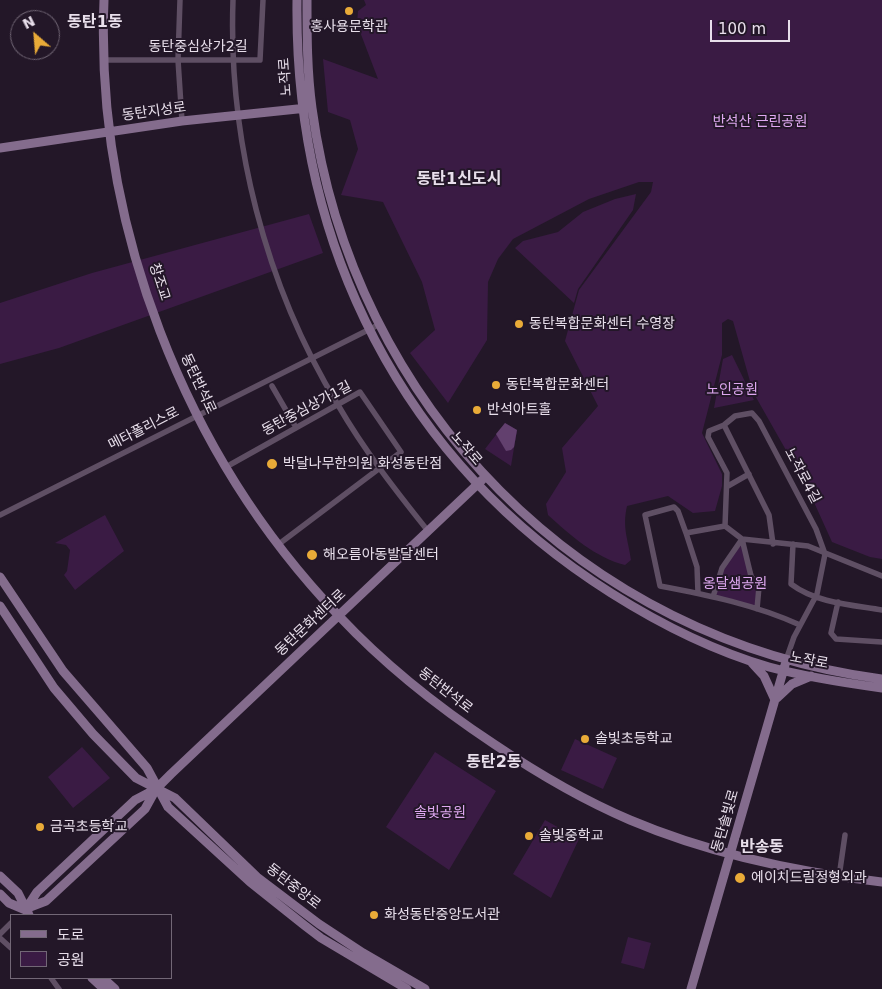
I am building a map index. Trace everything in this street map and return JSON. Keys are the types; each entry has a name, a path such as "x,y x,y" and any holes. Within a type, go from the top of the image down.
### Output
{"street":[{"path":"104,0 104,60 110,132"},
{"path":"180,0 178,60 182,121"},
{"path":"233,0 233,60 239,116 246,164 261,230 296,325 338,405 379,467 428,531"},
{"name":"동탄중심상가2길","path":"104,60 260,60 264,0"},
{"name":"노작로","path":"297,0 302,109 309,153 322,209 334,247 370,330 385,358 407,395 454,457 503,509 549,549 620,598 674,628 750,660 784,670 813,671 882,679"},
{"name":"노작로","path":"308,0 309,74 312,108 333,206 345,244 394,353 425,402 462,450 511,502 568,551 621,587 682,620 755,651 786,660 813,671 882,688"},
{"path":"299,75 304,79 309,74"},
{"name":"동탄지성로","path":"0,148 182,121 312,108"},
{"name":"창조교","path":"110,132 120,189 136,259 154,313"},
{"path":"309,153 313,149 320,151"},
{"name":"동탄반석로","path":"154,313 173,363 197,416 226,467 279,544 339,616 431,700 541,774 629,820 730,855 839,877 882,882"},
{"name":"메타폴리스로","path":"0,515 380,324"},
{"path":"385,358 388,353 394,353"},
{"path":"272,386 294,424"},
{"name":"동탄중심상가1길","path":"226,467 360,392 400,452 279,544"},
{"name":"노작로4길","path":"724,425 735,416 752,413 759,421 816,529 825,554"},
{"path":"725,526 727,473 708,437 709,431 724,425 769,515 773,544"},
{"path":"454,457 460,456 462,450"},
{"path":"728,486 749,474"},
{"name":"동탄문화센터로","path":"25,913 37,892 135,800 156,789 486,477"},
{"path":"503,509 504,503 511,502"},
{"path":"698,593 697,566 678,511 674,507 645,515 660,586 698,593 757,609 800,625"},
{"path":"0,510 12,509"},
{"path":"686,532 725,526 742,539 773,544 808,546 882,576"},
{"path":"713,597 722,568 742,539"},
{"path":"742,539 750,576 759,587 757,609"},
{"path":"793,544 791,584 815,597 882,610"},
{"path":"786,660 800,625 815,597 825,554"},
{"name":"동탄중앙로","path":"0,577 62,671 147,768 156,789 168,807 268,897 321,938 407,989"},
{"path":"838,602 831,633 836,639 882,642 882,638"},
{"name":"동탄중앙로","path":"0,606 54,688 93,734 136,778 175,798 226,848 290,903 363,953 426,989"},
{"path":"755,651 757,657 750,660 764,676 775,700 792,684 813,671"},
{"name":"동탄솔빛로","path":"691,989 786,660"},
{"path":"123,766 132,765 136,759 135,755"},
{"name":"동탄문화센터로","path":"25,913 46,902 145,810 156,789"},
{"path":"839,877 845,835"},
{"path":"0,876 18,893 25,913"},
{"path":"0,894 9,903 25,913"},
{"path":"0,934 10,924"},
{"path":"0,938 10,947"},
{"path":"93,979 104,989"},
{"path":"104,979 115,989"}],"green space":[{"name":"반석산 근린공원","path":"364,0 882,0 882,559 870,557 832,542 808,489 753,392 733,321 728,319 722,323 722,355 702,433 722,474 722,486 715,511 693,513 668,496 627,506 625,527 631,560 625,565 614,562 594,551 574,538 548,515 546,504 566,472 562,448 598,406 565,341 579,290 651,192 653,182 639,182 589,199 513,239 498,259 488,282 487,340 448,403 410,353 435,330 422,282 383,202 341,195 358,149 350,120 328,112 323,59 378,79 357,24 358,11 366,5"},
{"path":"636,194 633,210 578,289 574,303 515,248 523,241 558,232 583,212 615,199"},
{"path":"309,214 323,253 59,348 0,364 0,303 92,273"},
{"name":"노인공원","path":"732,355 754,400 714,408 723,359"},
{"path":"505,423 517,430 511,466 485,449"},
{"path":"105,515 124,551 75,590 64,575 67,571 70,550 66,545 55,543"},
{"name":"옹달샘공원","path":"741,541 758,586 756,607 714,596 723,569"},
{"path":"575,739 617,758 603,789 561,770"},
{"path":"82,747 110,778 73,808 48,777"},
{"name":"솔빛공원","path":"435,752 496,791 449,870 386,827"},
{"path":"545,820 579,839 551,898 513,874"},
{"path":"628,937 651,943 644,969 621,963"}],"shaded area":[{"path":"505,423 517,430 514,447 506,451 496,434"}],"place":[{"name":"홍사용문학관","path":"349,11"},
{"name":"동탄복합문화센터 수영장","path":"519,324"},
{"name":"동탄복합문화센터","path":"496,385"},
{"name":"반석아트홀","path":"477,410"},
{"name":"박달나무한의원 화성동탄점","path":"272,464"},
{"name":"해오름아동발달센터","path":"312,555"},
{"name":"솔빛초등학교","path":"585,739"},
{"name":"금곡초등학교","path":"40,827"},
{"name":"솔빛중학교","path":"529,836"},
{"name":"에이치드림정형외과","path":"740,878"},
{"name":"화성동탄중앙도서관","path":"374,915"}],"district":[{"name":"동탄1동","path":"95,23"},
{"name":"동탄1신도시","path":"459,180"},
{"name":"동탄2동","path":"494,763"},
{"name":"반송동","path":"762,848"}]}
